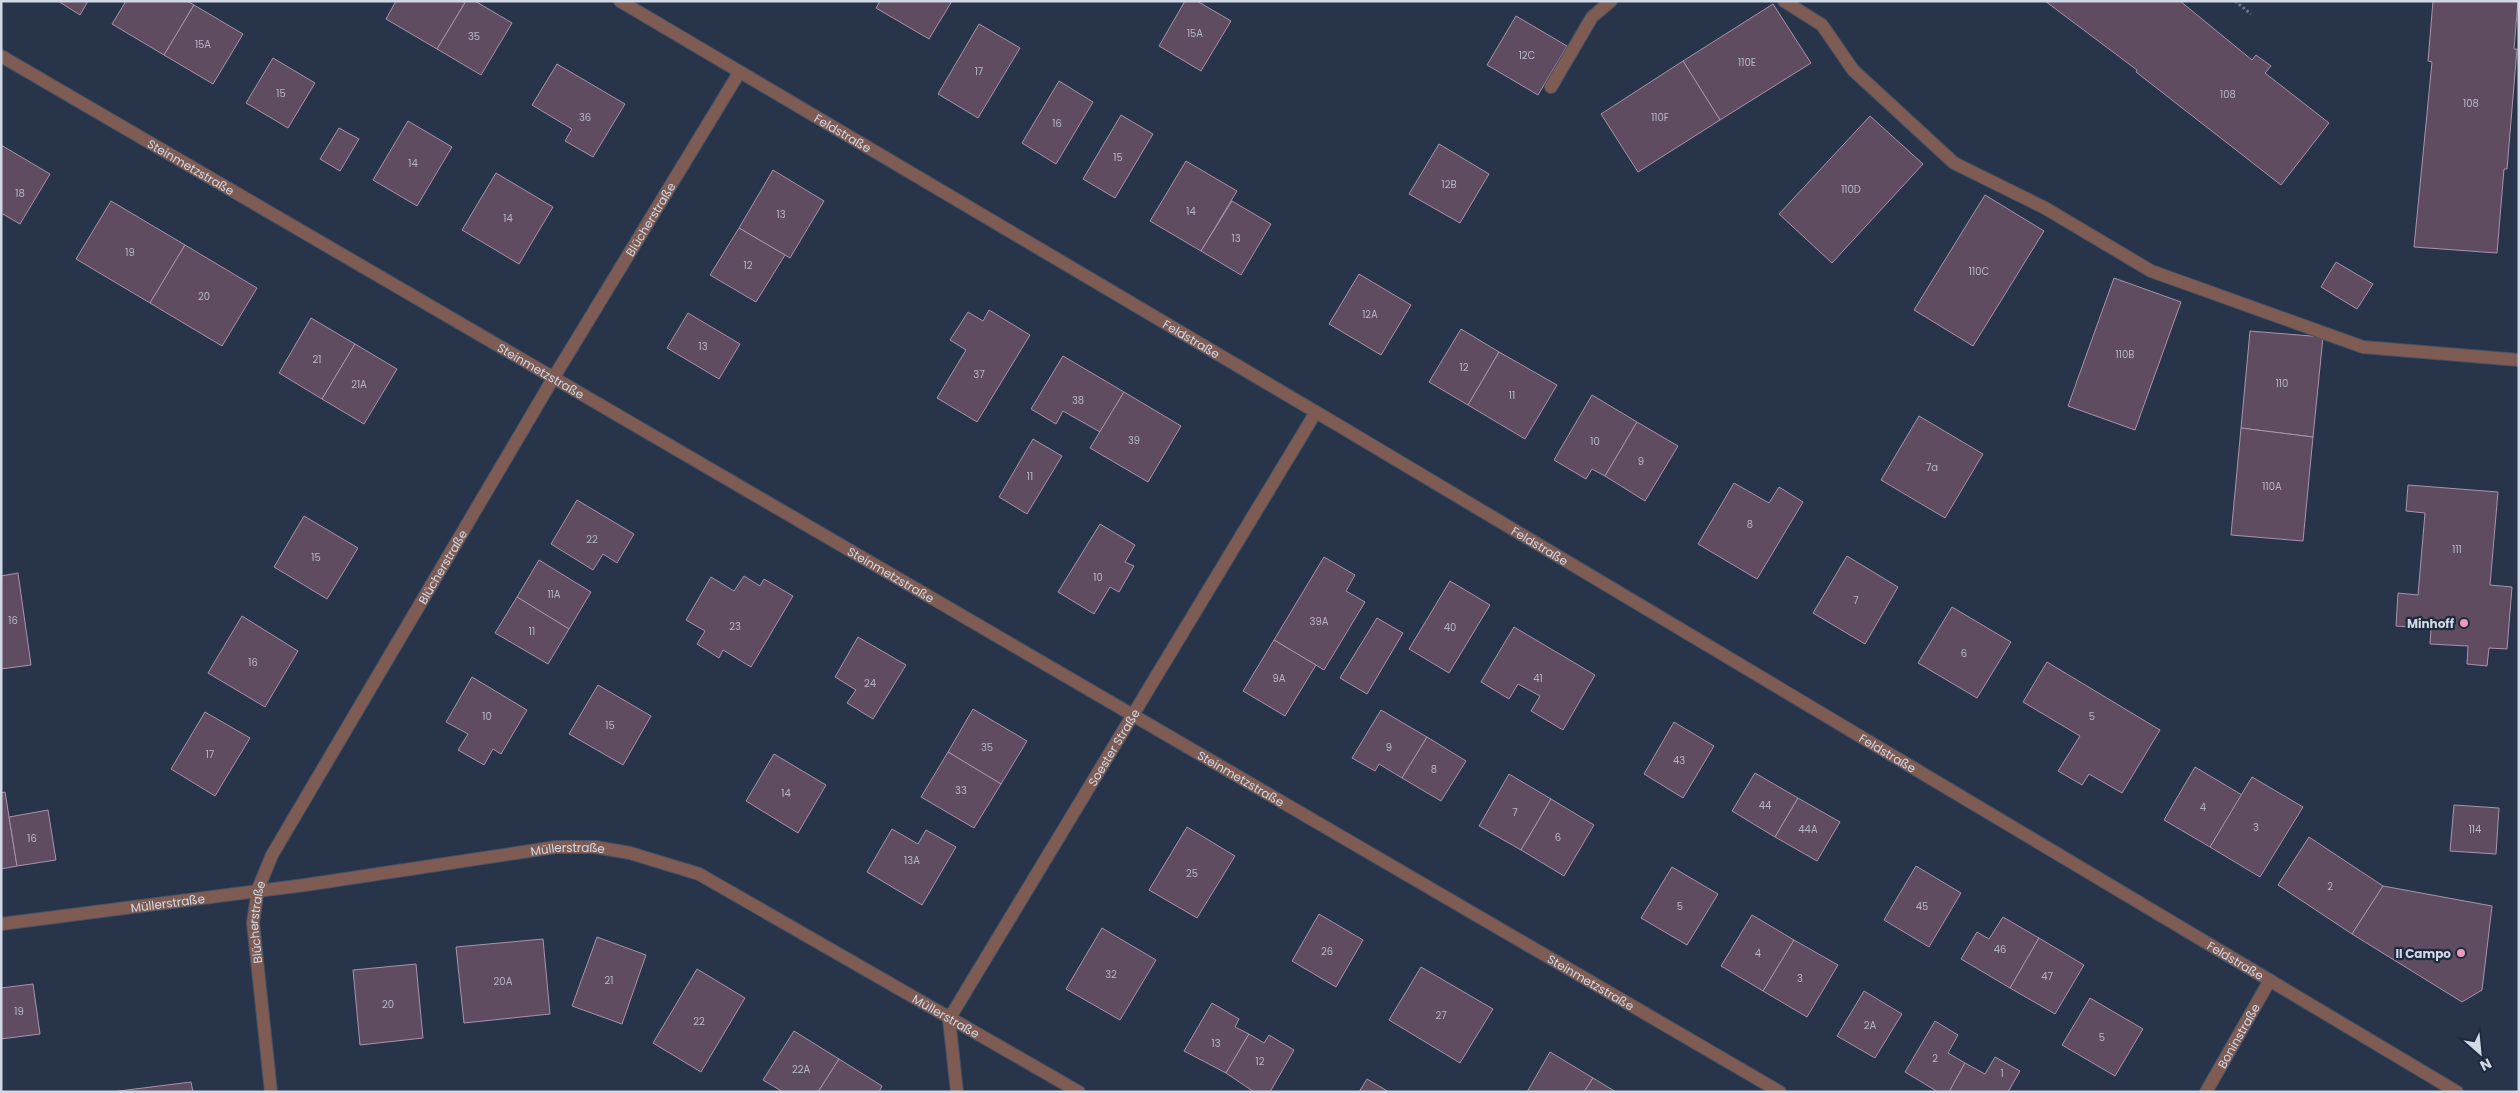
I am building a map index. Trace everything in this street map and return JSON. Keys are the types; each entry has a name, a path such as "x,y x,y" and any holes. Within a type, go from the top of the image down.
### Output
{"street":[{"name":"Feldstraße","path":"620,1 1316,412 2457,1092"},
{"path":"1551,87 1592,17 1611,1"},
{"path":"1784,1 1822,26 1853,70 1954,163 2045,208 2151,271 2362,347 2519,360"},
{"name":"Steinmetzstraße","path":"1,56 1780,1092"},
{"name":"Blücherstraße","path":"271,1092 253,923 258,889 272,855 554,377 739,72"},
{"name":"Soester Straße","path":"949,1019 1316,412"},
{"name":"Müllerstraße","path":"1,924 305,884 556,847 595,846 663,861 699,874 1079,1092"},
{"name":"Boninstraße","path":"2206,1092 2270,980"},
{"path":"949,1019 958,1092"}],"path":[{"path":"2235,1 2251,14"}],"building":[{"path":"58,1 88,1 80,15"},
{"path":"126,1 187,1 194,5 164,55 112,24"},
{"path":"396,1 466,1 437,49 386,19"},
{"path":"466,1 475,1 512,23 481,75 437,49"},
{"path":"880,1 952,1 929,39 876,8"},
{"path":"1185,1 1197,1 1231,21 1201,71 1159,46"},
{"path":"2045,1 2180,1 2252,60 2256,55 2271,66 2265,73 2329,123 2281,185 2136,72 2137,70"},
{"path":"2433,1 2518,1 2514,49 2517,49 2507,169 2504,169 2497,253 2414,247 2432,62 2428,61"},
{"path":"1773,4 1811,63 1720,120 1683,61"},
{"path":"194,5 243,34 213,84 164,55"},
{"path":"1516,16 1567,46 1538,95 1487,65"},
{"path":"979,24 1020,48 978,118 938,94"},
{"path":"273,58 315,83 288,128 246,103"},
{"path":"1683,61 1720,120 1638,172 1601,114"},
{"path":"557,64 625,104 593,157 565,141 572,129 532,105"},
{"path":"1059,81 1093,102 1056,164 1022,143"},
{"path":"1121,115 1153,134 1115,198 1083,179"},
{"path":"1870,116 1923,164 1832,263 1779,214"},
{"path":"408,121 452,147 417,206 373,180"},
{"path":"339,128 359,139 340,171 320,159"},
{"path":"1439,144 1489,174 1460,223 1409,194"},
{"path":"1,145 50,174 20,224 1,213"},
{"path":"1186,161 1237,191 1201,251 1150,221"},
{"path":"773,170 824,201 790,258 739,228"},
{"path":"496,173 553,207 519,264 462,230"},
{"path":"1985,195 2044,231 1973,346 1914,310"},
{"path":"111,201 185,245 150,303 76,259"},
{"path":"1232,201 1271,224 1241,275 1201,251"},
{"path":"739,228 785,255 756,302 710,275"},
{"path":"185,245 257,288 222,346 150,303"},
{"path":"2336,262 2373,284 2357,309 2321,287"},
{"path":"1359,274 1411,305 1381,355 1329,324"},
{"path":"2114,278 2181,302 2135,430 2068,406"},
{"path":"989,310 1030,335 977,422 937,398 966,350 950,340 968,312 983,321"},
{"path":"688,313 740,344 719,379 667,348"},
{"path":"311,318 355,344 322,399 279,373"},
{"path":"1461,329 1499,352 1468,405 1429,382"},
{"path":"2250,331 2323,337 2313,437 2241,428"},
{"path":"355,344 397,369 364,424 322,399"},
{"path":"1499,352 1557,385 1525,439 1468,405"},
{"path":"1063,356 1124,392 1100,432 1063,411 1056,424 1031,409"},
{"path":"1124,392 1181,426 1148,482 1090,448"},
{"path":"1592,395 1637,422 1605,476 1592,469 1586,479 1554,460"},
{"path":"1919,416 1983,454 1945,518 1881,480"},
{"path":"1637,422 1678,446 1645,501 1605,476"},
{"path":"2241,428 2313,437 2303,541 2231,535"},
{"path":"1033,439 1062,456 1027,514 999,497"},
{"path":"1734,483 1769,503 1779,487 1803,502 1757,579 1698,544"},
{"path":"2408,485 2498,492 2490,585 2512,587 2507,649 2489,648 2487,666 2467,664 2468,646 2430,644 2431,629 2396,626 2398,593 2418,595 2425,513 2406,511"},
{"path":"577,500 634,534 617,563 603,554 593,570 551,544"},
{"path":"304,516 358,548 327,599 274,567"},
{"path":"1100,524 1135,545 1125,562 1134,566 1119,592 1110,587 1094,614 1058,592"},
{"path":"1847,556 1898,587 1865,644 1813,613"},
{"path":"1324,557 1355,575 1346,591 1365,602 1324,670 1274,640"},
{"path":"539,560 591,592 569,629 517,597"},
{"path":"18,573 31,665 1,669 1,576"},
{"path":"744,576 760,586 764,579 793,596 751,667 723,650 719,658 697,644 705,631 686,620 711,577 734,591"},
{"path":"1450,581 1490,605 1449,673 1409,649"},
{"path":"517,597 569,629 548,664 495,633"},
{"path":"1952,607 2011,642 1977,698 1918,663"},
{"path":"242,616 298,651 265,707 208,673"},
{"path":"1377,618 1403,633 1367,694 1340,678"},
{"path":"1514,627 1595,675 1563,730 1531,711 1540,696 1518,684 1509,699 1481,682"},
{"path":"858,637 906,665 873,719 847,703 856,690 835,677"},
{"path":"1274,640 1316,665 1285,716 1243,691"},
{"path":"2047,662 2160,730 2122,793 2089,774 2082,785 2058,771 2080,736 2023,702"},
{"path":"472,677 527,710 501,754 493,749 484,765 458,750 468,734 446,722"},
{"path":"598,685 651,716 623,765 569,734"},
{"path":"973,709 1027,741 1001,784 948,752"},
{"path":"1381,710 1427,737 1402,778 1379,764 1375,771 1352,758"},
{"path":"205,712 250,738 215,796 171,769"},
{"path":"1674,722 1714,746 1683,798 1644,774"},
{"path":"1427,737 1466,761 1441,801 1402,778"},
{"path":"948,752 1001,784 974,828 921,797"},
{"path":"774,754 826,785 798,833 746,801"},
{"path":"2195,767 2242,795 2210,847 2164,820"},
{"path":"1755,773 1798,798 1775,837 1732,811"},
{"path":"1509,774 1551,799 1521,850 1479,826"},
{"path":"2252,777 2303,807 2260,877 2210,847"},
{"path":"5,792 17,866 1,869 1,793"},
{"path":"1798,798 1840,822 1817,861 1775,837"},
{"path":"1551,799 1594,825 1564,876 1521,850"},
{"path":"2454,805 2499,808 2496,854 2450,851"},
{"path":"48,810 56,860 17,866 9,817"},
{"path":"1187,827 1235,856 1197,918 1149,890"},
{"path":"892,829 918,844 926,830 956,847 922,905 867,872"},
{"path":"2309,837 2383,886 2352,934 2278,885"},
{"path":"1916,866 1961,893 1929,947 1884,920"},
{"path":"1672,867 1718,894 1687,945 1641,918"},
{"path":"2383,886 2492,906 2482,990 2462,1002 2352,934"},
{"path":"1319,914 1363,940 1336,987 1292,961"},
{"path":"1752,915 1794,940 1763,991 1721,966"},
{"path":"2003,917 2039,938 2010,988 1961,959 1977,932 1989,939"},
{"path":"1102,928 1156,960 1120,1020 1066,989"},
{"path":"597,937 646,955 622,1024 572,1006"},
{"path":"2039,938 2084,965 2055,1014 2010,988"},
{"path":"543,939 550,1014 464,1023 456,947"},
{"path":"1794,940 1838,965 1807,1017 1763,991"},
{"path":"416,964 423,1038 360,1045 353,970"},
{"path":"1421,967 1493,1009 1460,1063 1389,1020"},
{"path":"697,969 745,998 701,1072 653,1043"},
{"path":"33,984 40,1034 1,1039 1,988"},
{"path":"1864,991 1902,1014 1875,1058 1837,1036"},
{"path":"2090,998 2143,1029 2115,1076 2062,1045"},
{"path":"1212,1003 1239,1019 1235,1027 1249,1034 1226,1073 1184,1051"},
{"path":"1935,1021 1958,1035 1948,1053 1965,1063 1949,1092 1938,1092 1905,1072"},
{"path":"794,1031 839,1059 818,1092 783,1092 763,1080"},
{"path":"1249,1034 1264,1043 1269,1035 1294,1050 1270,1092 1254,1092 1226,1073"},
{"path":"1550,1052 1593,1078 1584,1092 1527,1092"},
{"path":"1995,1057 2020,1071 2008,1092 1949,1092 1965,1063 1985,1074"},
{"path":"839,1059 882,1086 879,1092 818,1092"},
{"path":"1593,1078 1616,1092 1584,1092"},
{"path":"1367,1079 1389,1092 1359,1092"},
{"path":"191,1082 193,1092 111,1092"}],"place":[{"name":"Minhoff","path":"2464,623"},
{"name":"Il Campo","path":"2461,953"}]}
